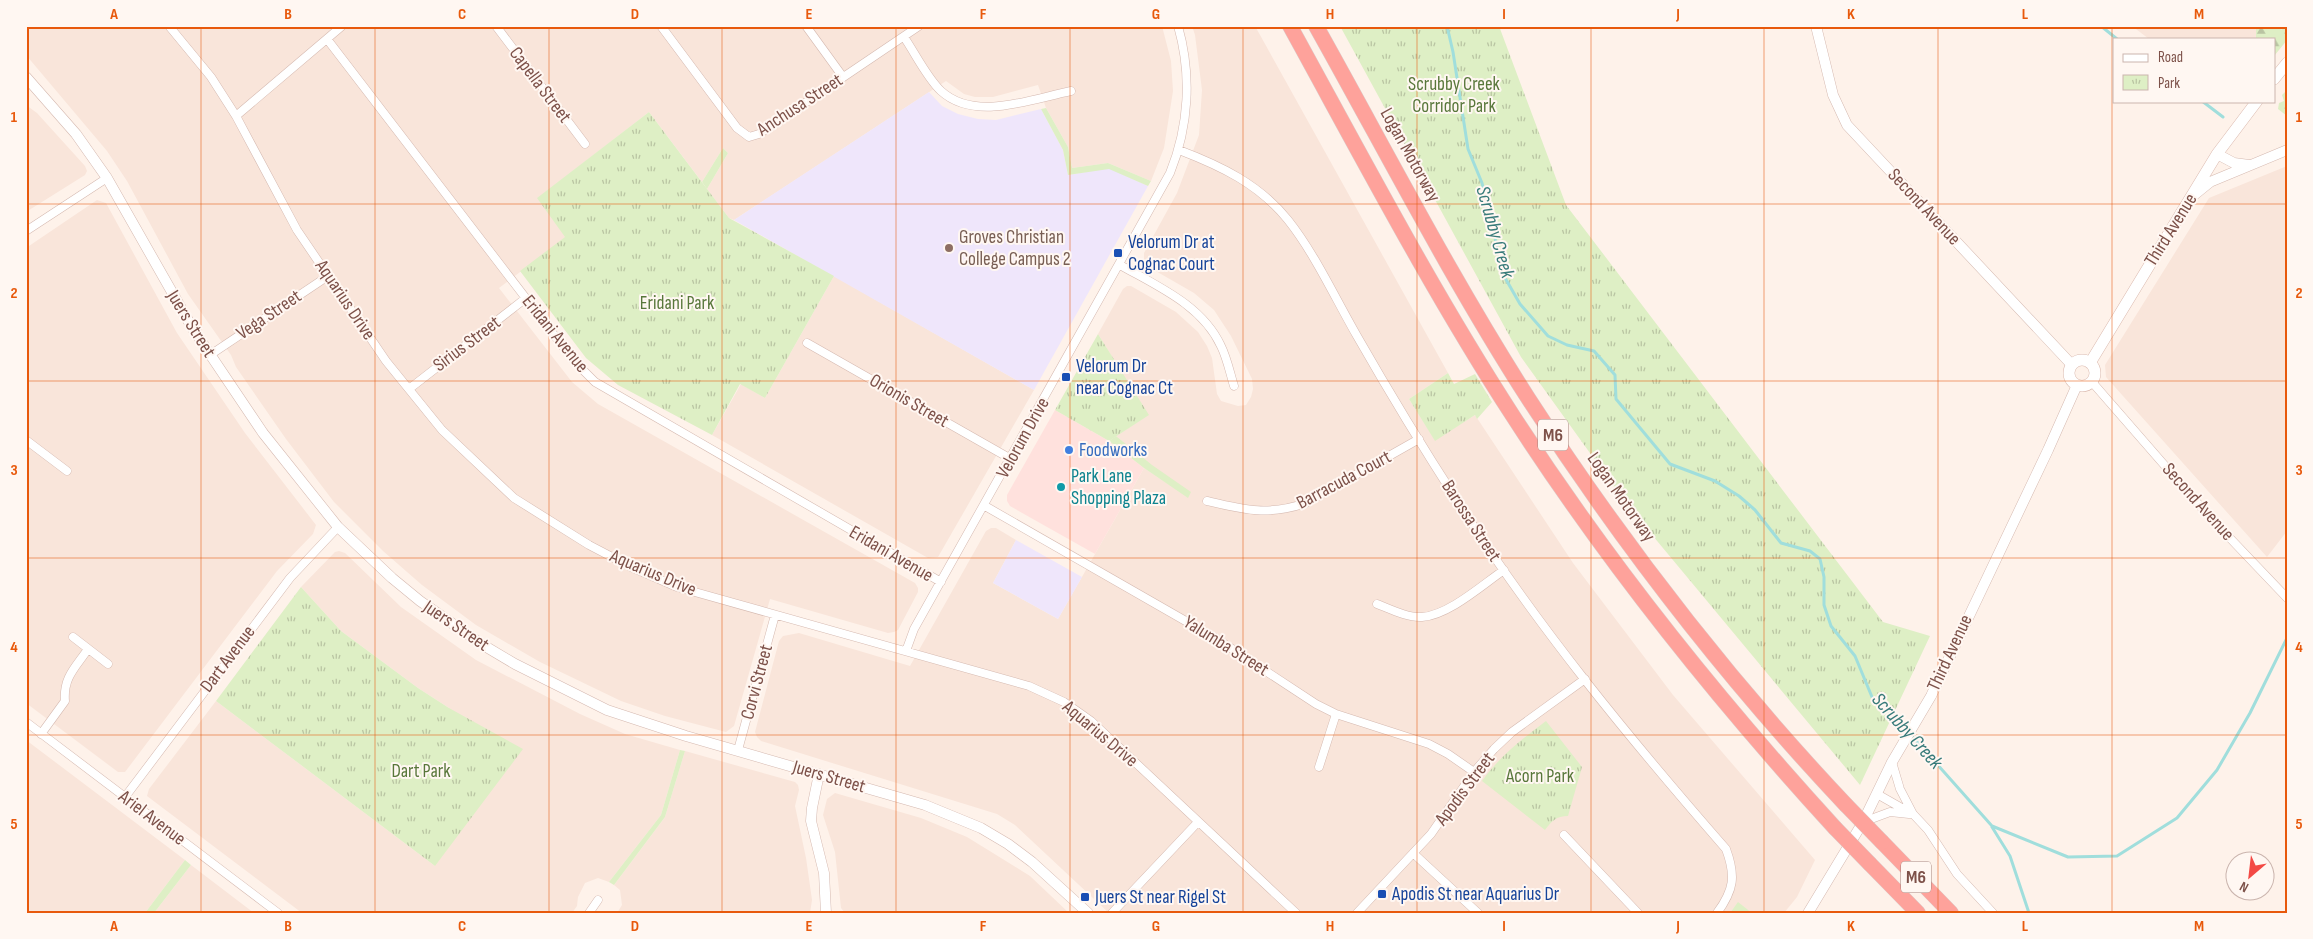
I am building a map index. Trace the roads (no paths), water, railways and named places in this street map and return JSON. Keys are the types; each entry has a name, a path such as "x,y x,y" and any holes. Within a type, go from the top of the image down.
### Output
{"highway":[{"name":"M6","path":"1290,26 1441,298 1547,468 1594,535 1683,652 1785,773 1835,828 1918,913"},
{"name":"Logan Motorway","path":"1316,26 1471,305 1560,446 1622,535 1710,650 1784,737 1846,805 1951,913"}],"main road":[{"path":"2276,76 2287,62"},
{"name":"Third Avenue","path":"2090,363 2217,154 2256,102"},
{"path":"2083,360 2090,363 2095,372 2092,382 2087,385 2077,385 2070,377 2072,365 2083,360"}],"street":[{"name":"Aquarius Drive","path":"170,26 211,77 236,116 297,230 386,361 442,430 514,498 555,525 631,568 677,587 1029,686 1064,702 1091,722 1296,913"},
{"path":"236,116 342,26"},
{"name":"Capella Street","path":"496,26 585,144"},
{"name":"Anchusa Street","path":"661,26 742,134 748,138 759,134 920,26"},
{"path":"806,26 843,77"},
{"name":"Velorum Drive","path":"906,651 914,629 1163,189 1178,150 1187,94 1186,63 1178,26"},
{"name":"Second Avenue","path":"1816,26 1833,95 1847,125 2072,365"},
{"path":"904,36 939,89 952,100 965,105 981,108 1001,106 1071,91"},
{"name":"Eridani Avenue","path":"327,39 574,361 595,382 941,582"},
{"name":"Juers Street","path":"26,77 76,134 107,178 178,304 263,433 338,527 392,578 420,601 514,664 607,710 669,731 925,805 981,828 1008,844 1032,862 1088,913"},
{"name":"Barossa Street","path":"1178,150 1216,164 1246,181 1287,219 1301,239 1382,381 1504,570 1650,763 1726,849 1732,865 1733,884 1725,902 1717,913"},
{"path":"2192,197 2210,182 2287,150"},
{"path":"2217,154 2234,163 2250,165"},
{"path":"26,231 107,178"},
{"path":"1120,265 1187,305 1202,318 1221,346 1234,386"},
{"name":"Vega Street","path":"210,355 328,276"},
{"name":"Sirius Street","path":"408,389 526,298"},
{"name":"Orionis Street","path":"807,343 1011,458"},
{"name":"Second Avenue","path":"2092,382 2207,514 2287,598"},
{"name":"Third Avenue","path":"1808,913 1863,822 1892,762 1931,696 2077,385"},
{"name":"Barracuda Court","path":"1207,501 1250,512 1288,509 1306,503 1419,439"},
{"path":"26,440 67,471"},
{"name":"Yalumba Street","path":"985,506 1217,639 1316,704 1336,714 1429,744 1448,754 1474,772"},
{"name":"Dart Avenue","path":"125,797 290,578 338,527"},
{"path":"1377,604 1422,617 1444,611 1504,570"},
{"name":"Corvi Street","path":"738,750 775,615"},
{"path":"73,637 108,664"},
{"path":"41,734 65,701 64,687 67,678 88,649"},
{"name":"Apodis Street","path":"1357,913 1440,823 1474,772 1494,749 1512,732 1585,679"},
{"path":"1319,767 1336,714"},
{"name":"Ariel Avenue","path":"26,722 278,913"},
{"path":"1892,762 1900,789 1914,815 1928,830 1957,874 1993,913"},
{"path":"819,774 812,808 812,821 824,873 826,913"},
{"path":"1877,794 1914,815"},
{"path":"1863,822 1890,812 1914,815"},
{"path":"1112,913 1198,822"},
{"path":"1564,835 1638,913"},
{"path":"1414,853 1478,913"},
{"path":"589,913 598,900"}],"waterway":[{"name":"Scrubby Creek","path":"1447,26 1453,52 1468,149 1482,183 1504,276 1520,304 1548,336 1567,345 1594,351 1615,375 1616,399 1670,464 1715,481 1739,496 1755,510 1781,543 1810,551 1820,559 1824,577 1824,605 1831,626 1855,656 1872,697 1896,718 1992,826 2068,857 2117,856 2177,818 2217,770 2250,713 2287,638"},
{"path":"2101,26 2116,38"},
{"path":"2203,102 2223,117"},
{"path":"1992,827 2010,856 2029,913"}],"place":[{"name":"Groves Christian College Campus 2","path":"949,248"},
{"name":"Velorum Dr at Cognac Court","path":"1118,253"},
{"name":"Velorum Dr near Cognac Ct","path":"1066,377"},
{"name":"Foodworks","path":"1069,450"},
{"name":"Park Lane Shopping Plaza","path":"1061,487"},
{"name":"Apodis St near Aquarius Dr","path":"1382,894"},
{"name":"Juers St near Rigel St","path":"1085,897"}],"park label":[{"name":"Scrubby Creek Corridor Park","path":"1454,95"},
{"name":"Eridani Park","path":"677,303"},
{"name":"Dart Park","path":"421,771"},
{"name":"Acorn Park","path":"1540,776"}]}
